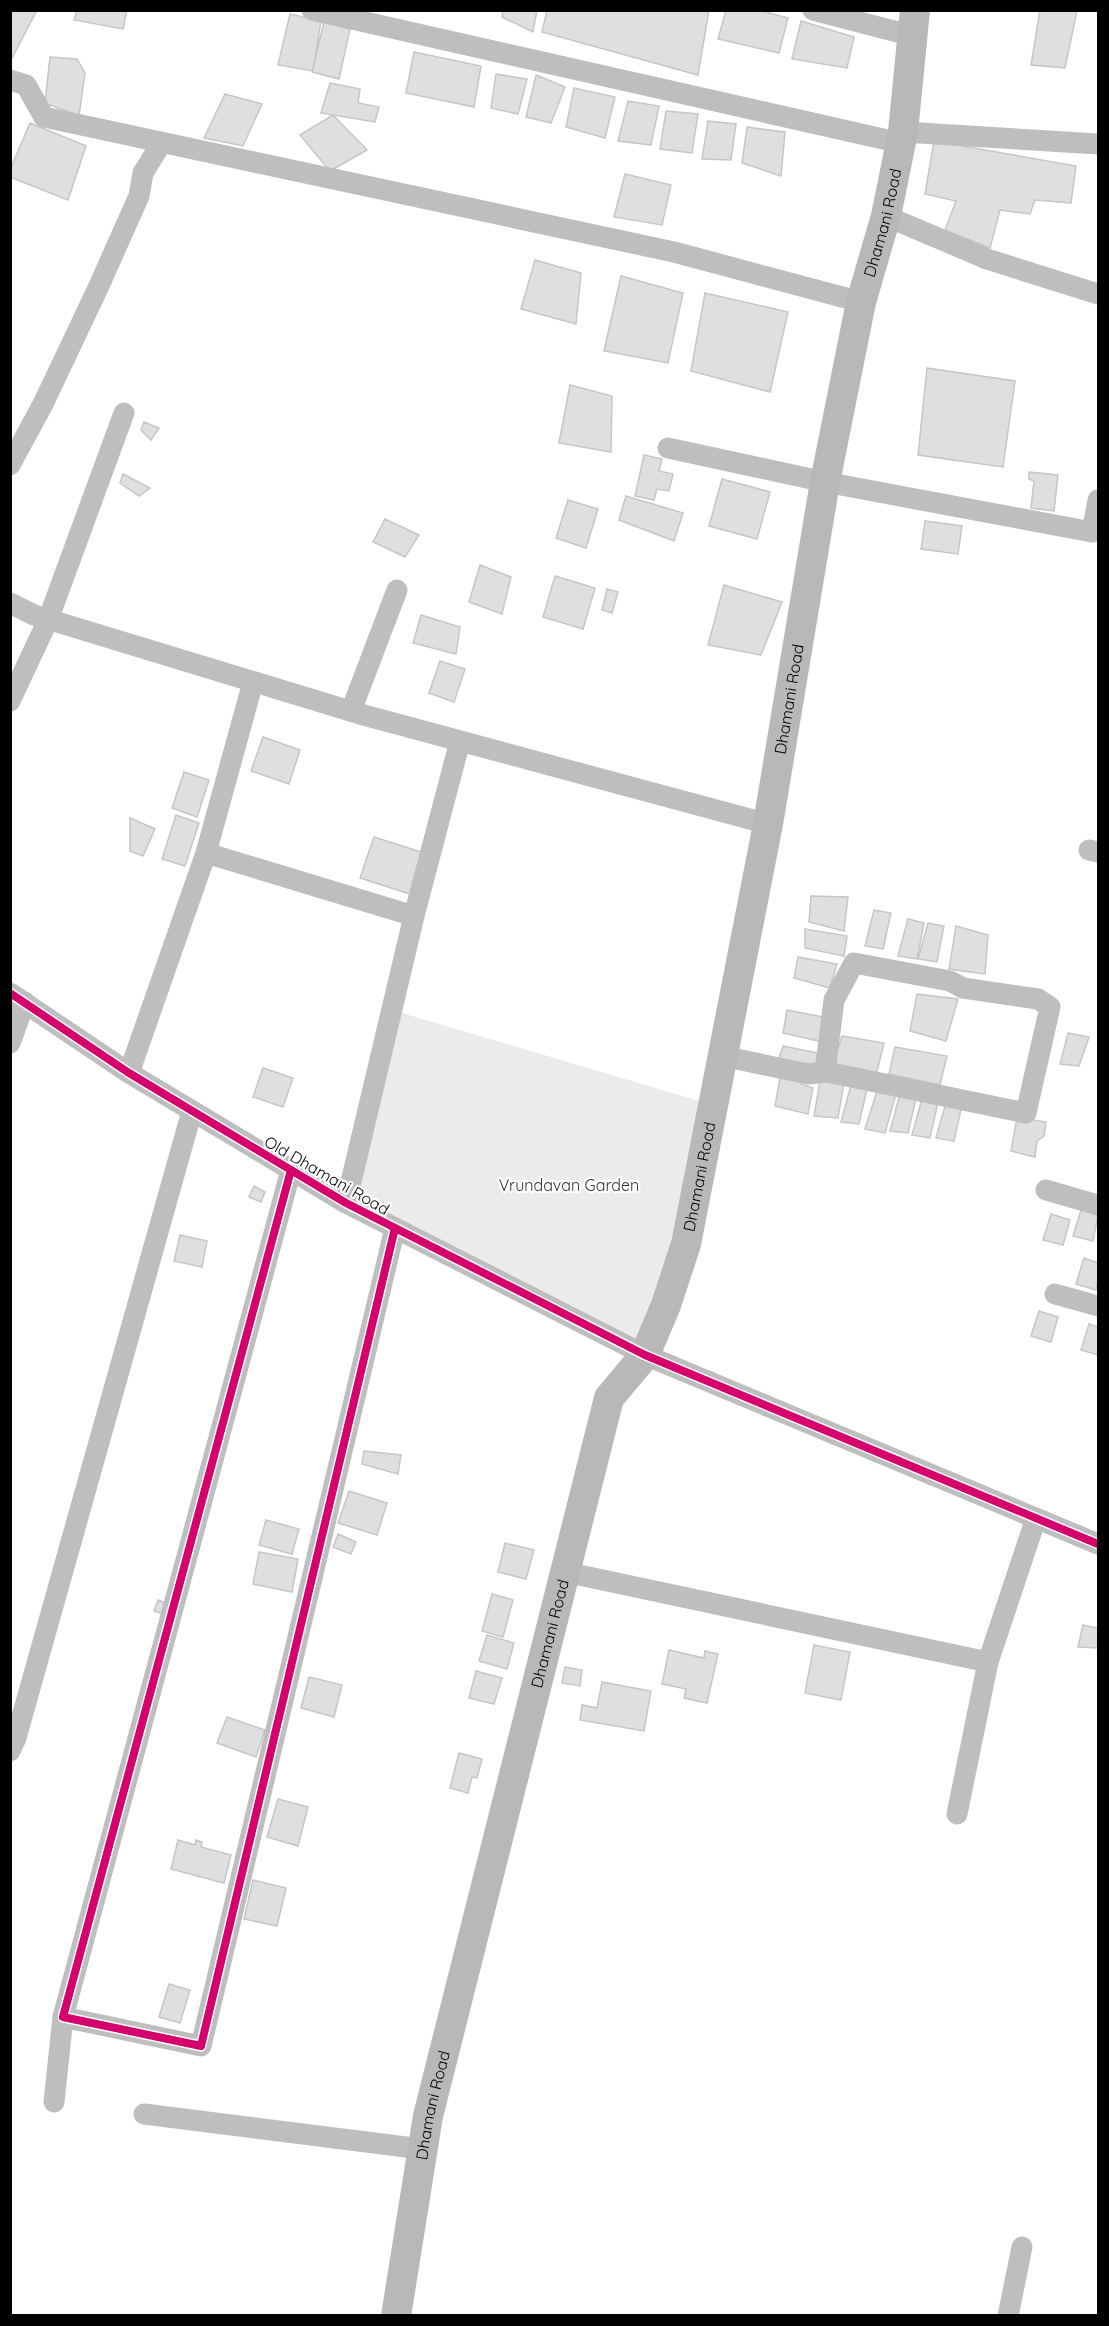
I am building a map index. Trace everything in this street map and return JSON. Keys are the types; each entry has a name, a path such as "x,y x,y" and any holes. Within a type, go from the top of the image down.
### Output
{"main road":[{"name":"Dhamani Road","path":"396,2316 428,2116 609,1398 645,1355 666,1305 686,1244 768,824 825,482 861,302 886,216 902,138 914,23"}],"street":[{"path":"312,10 902,138 1098,144"},
{"path":"813,10 914,23"},
{"path":"10,80 26,85 44,117 674,252 861,302"},
{"path":"10,465 43,404 103,278 139,196 143,173 162,142"},
{"path":"886,216 987,259 1098,294"},
{"path":"10,701 48,620 124,413"},
{"path":"668,448 825,482 1092,532 1098,500"},
{"path":"351,711 397,590"},
{"path":"10,603 48,620 351,711 768,824"},
{"path":"129,1073 206,853 254,682"},
{"path":"346,1203 414,915 460,741"},
{"path":"206,853 414,915"},
{"path":"722,1056 808,1074 825,1072 834,1000 855,963 950,981 963,988 1038,999 1050,1007 1026,1113 827,1072"},
{"path":"10,1043 18,998"},
{"name":"Old Dhamani Road","path":"18,998 129,1073 346,1203 645,1355 1098,1544"},
{"path":"10,1751 19,1727 192,1111"},
{"path":"54,2102 63,2017 291,1170"},
{"path":"1046,1190 1098,1205"},
{"path":"63,2017 201,2046 395,1228"},
{"path":"1055,1294 1098,1306"},
{"path":"957,1814 988,1662 1036,1518"},
{"path":"565,1572 988,1662"},
{"path":"144,2114 422,2150"},
{"path":"1008,2316 1022,2247"}],"green space":[{"name":"Vrundavan Garden","path":"392,1010 713,1105 645,1355 346,1203"}],"building":[{"path":"10,10 37,10 10,62"},
{"path":"77,10 127,10 123,29 74,20"},
{"path":"503,10 537,10 533,32 502,17"},
{"path":"547,10 709,10 698,75 542,32"},
{"path":"726,10 758,10 788,18 779,53 718,39"},
{"path":"1040,10 1077,11 1065,68 1031,65"},
{"path":"290,14 321,21 313,71 278,65"},
{"path":"801,21 854,37 847,68 792,59"},
{"path":"324,22 350,29 339,79 312,72"},
{"path":"414,52 481,66 474,107 406,93"},
{"path":"50,57 77,59 85,73 79,116 45,103"},
{"path":"496,74 527,79 518,114 491,108"},
{"path":"536,75 565,87 551,123 526,117"},
{"path":"330,83 360,89 358,103 379,107 375,122 321,113"},
{"path":"574,88 615,97 605,138 566,127"},
{"path":"225,94 262,104 243,146 204,138"},
{"path":"628,101 659,106 651,145 618,141"},
{"path":"666,111 698,114 692,153 660,149"},
{"path":"333,115 367,150 330,171 300,135"},
{"path":"708,121 736,124 731,160 702,159"},
{"path":"30,123 86,146 68,200 10,177 10,170"},
{"path":"747,127 785,132 781,176 742,163"},
{"path":"934,141 1076,166 1071,203 1035,200 1030,214 1000,210 990,248 945,230 956,201 925,194"},
{"path":"625,174 671,185 662,225 614,217"},
{"path":"535,260 581,273 576,324 521,309"},
{"path":"621,276 683,293 668,363 604,351"},
{"path":"705,293 788,312 770,392 691,371"},
{"path":"927,368 1015,381 1003,467 918,455"},
{"path":"570,385 612,396 611,452 559,443"},
{"path":"144,422 159,428 151,440 141,430"},
{"path":"644,455 662,459 659,471 673,474 669,491 657,489 654,500 635,496"},
{"path":"1029,472 1058,475 1054,511 1031,508 1034,481 1029,479"},
{"path":"123,474 150,488 139,496 120,483"},
{"path":"722,479 770,492 757,539 709,526"},
{"path":"626,496 683,513 674,541 619,520"},
{"path":"568,500 598,509 586,548 556,538"},
{"path":"385,519 419,535 405,557 373,542"},
{"path":"925,521 962,526 958,554 921,549"},
{"path":"480,565 511,577 502,614 469,602"},
{"path":"555,576 595,588 583,629 543,617"},
{"path":"724,585 782,602 761,655 708,645"},
{"path":"607,589 618,592 612,613 602,610"},
{"path":"421,615 460,627 456,654 413,643"},
{"path":"440,661 465,669 454,702 429,693"},
{"path":"263,737 300,750 289,784 251,771"},
{"path":"184,772 209,780 197,817 172,808"},
{"path":"176,815 199,823 185,866 162,859"},
{"path":"130,818 155,829 143,856 130,851"},
{"path":"374,837 424,853 410,894 360,878"},
{"path":"811,896 848,897 844,931 809,922"},
{"path":"874,910 891,913 883,949 865,946"},
{"path":"908,919 924,923 917,959 898,956"},
{"path":"928,923 944,926 937,962 918,959"},
{"path":"956,926 988,935 985,974 949,969"},
{"path":"805,929 847,936 844,956 805,948"},
{"path":"798,957 837,964 830,988 794,978"},
{"path":"917,994 958,999 946,1041 910,1031"},
{"path":"787,1010 829,1018 823,1042 783,1033"},
{"path":"1068,1033 1089,1037 1079,1066 1060,1064"},
{"path":"842,1036 884,1043 875,1079 831,1070"},
{"path":"783,1046 818,1053 814,1072 777,1064"},
{"path":"895,1047 947,1056 940,1085 889,1074"},
{"path":"263,1068 293,1078 283,1107 253,1097"},
{"path":"781,1072 803,1077 801,1084 813,1088 808,1114 775,1106"},
{"path":"820,1081 844,1083 838,1118 814,1116"},
{"path":"851,1085 867,1089 859,1124 841,1122"},
{"path":"877,1091 896,1094 885,1133 865,1129"},
{"path":"900,1094 916,1098 908,1133 890,1131"},
{"path":"922,1099 938,1102 930,1138 912,1135"},
{"path":"946,1102 962,1105 954,1141 936,1138"},
{"path":"1017,1117 1046,1122 1044,1136 1037,1141 1035,1157 1011,1151"},
{"path":"254,1186 265,1192 261,1202 249,1197"},
{"path":"1081,1210 1098,1215 1093,1241 1073,1236"},
{"path":"1051,1214 1070,1220 1063,1245 1043,1240"},
{"path":"180,1235 207,1241 202,1267 174,1261"},
{"path":"1084,1258 1098,1263 1096,1290 1076,1284"},
{"path":"1039,1311 1058,1317 1051,1342 1031,1336"},
{"path":"1089,1324 1098,1327 1098,1355 1081,1350"},
{"path":"364,1451 401,1455 398,1474 362,1464"},
{"path":"349,1491 387,1503 377,1535 338,1523"},
{"path":"266,1520 299,1529 292,1554 259,1545"},
{"path":"338,1534 356,1542 351,1554 333,1547"},
{"path":"505,1543 534,1550 526,1579 498,1572"},
{"path":"259,1552 298,1559 292,1592 253,1584"},
{"path":"492,1594 513,1600 503,1637 482,1631"},
{"path":"158,1600 168,1604 164,1614 154,1611"},
{"path":"1083,1625 1098,1628 1098,1648 1078,1647"},
{"path":"487,1635 514,1643 507,1669 479,1661"},
{"path":"814,1645 850,1652 841,1700 805,1693"},
{"path":"669,1650 704,1658 705,1651 718,1654 707,1703 684,1698 686,1689 662,1684"},
{"path":"565,1667 582,1670 580,1686 562,1683"},
{"path":"476,1671 502,1678 494,1704 469,1698"},
{"path":"309,1677 342,1685 334,1717 301,1708"},
{"path":"602,1682 651,1691 644,1731 580,1720 582,1705 597,1708"},
{"path":"227,1717 265,1730 256,1757 217,1743"},
{"path":"459,1753 482,1759 477,1778 472,1777 468,1793 450,1788"},
{"path":"278,1799 308,1807 298,1846 267,1837"},
{"path":"178,1840 195,1845 196,1840 202,1842 201,1847 231,1855 224,1883 171,1869"},
{"path":"253,1880 286,1888 277,1926 244,1919"},
{"path":"169,1984 190,1990 180,2023 159,2017"}],"cycle path":[{"path":"10,993 129,1073 346,1203 645,1355 1098,1544"},
{"path":"291,1170 63,2017 201,2046 395,1228"}]}
